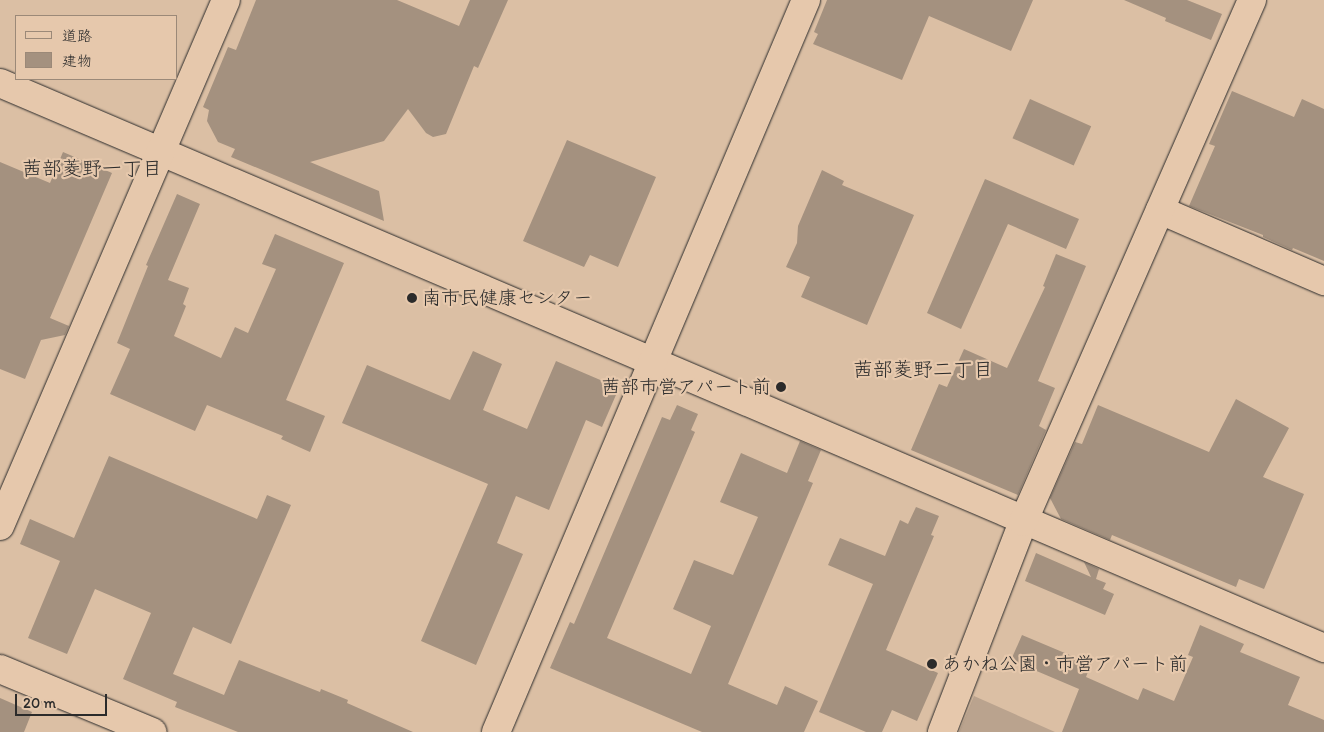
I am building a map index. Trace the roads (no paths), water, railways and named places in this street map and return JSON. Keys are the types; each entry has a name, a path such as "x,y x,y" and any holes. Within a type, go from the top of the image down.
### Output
{"street":[{"path":"0,526 226,0"},
{"path":"496,732 806,0"},
{"path":"942,732 1023,522 1252,0"},
{"path":"0,83 1023,522 1324,648"},
{"path":"1160,210 1324,281"},
{"path":"0,669 152,732"}],"place":[{"name":"南市民健康センター","path":"412,298"},
{"name":"茜部市営アパート前","path":"781,387"},
{"name":"あかね公園・市営アパート前","path":"932,664"}],"district":[{"name":"茜部菱野一丁目","path":"92,168"},
{"name":"茜部菱野二丁目","path":"923,369"}]}
